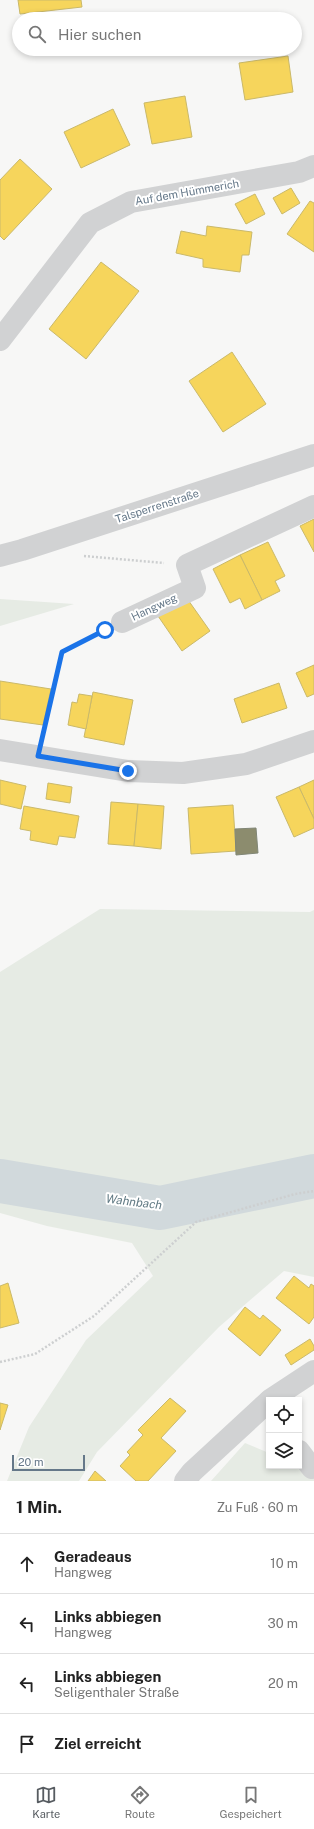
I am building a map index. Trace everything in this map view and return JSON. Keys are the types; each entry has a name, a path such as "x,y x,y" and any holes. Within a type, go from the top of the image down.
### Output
{"street":[{"name":"Auf dem Hümmerich","path":"0,340 90,223 131,202 299,172 314,166"},
{"name":"Talsperrenstraße","path":"0,556 314,455"},
{"path":"187,564 314,506"},
{"name":"Hangweg","path":"122,622 195,588 187,564"},
{"path":"0,750 128,771 183,773 246,764 314,741"},
{"path":"278,1397 314,1371"},
{"path":"185,1481 192,1472 266,1406"},
{"path":"302,1454 312,1468"}],"path":[{"path":"77,555 187,564"},
{"name":"Hangweg","path":"38,756 62,652 122,622"},
{"path":"0,1362 36,1354 94,1316 196,1222 295,1194 314,1191"}],"shaded area":[{"path":"0,599 74,604 0,626"},
{"path":"100,909 310,912 314,910 314,1277 284,1271 219,1327 97,1452 79,1481 7,1481 29,1427 86,1340 153,1276 132,1243 47,1226 0,1213 0,972"},
{"path":"245,1443 266,1452 266,1469 302,1469 302,1468 314,1473 314,1481 211,1481"}],"building: Wohnen":[{"path":"18,0 81,0 82,7 38,12 20,12"},
{"path":"288,56 293,92 245,100 239,63"},
{"path":"185,96 192,137 152,144 144,103"},
{"path":"113,109 130,145 81,168 64,132"},
{"path":"20,159 52,189 4,240 0,236 0,180"},
{"path":"291,188 300,203 282,214 273,198"},
{"path":"255,194 265,214 246,224 235,204"},
{"path":"310,201 314,203 314,252 287,234"},
{"path":"207,226 252,232 249,255 242,255 240,272 203,267 203,259 176,253 181,231 206,236"},
{"path":"101,262 139,291 86,359 49,329"},
{"path":"232,352 266,404 223,432 189,381"},
{"path":"314,519 314,552 300,526"},
{"path":"268,542 285,576 275,581 280,591 262,600 240,555"},
{"path":"240,555 262,600 245,609 240,598 230,603 213,569"},
{"path":"186,597 210,631 182,651 158,616"},
{"path":"314,665 314,694 307,697 296,673"},
{"path":"0,681 51,689 43,725 0,719"},
{"path":"279,683 287,708 242,723 234,699"},
{"path":"93,692 133,700 124,745 84,737"},
{"path":"79,694 92,696 86,729 68,725 72,702 77,703"},
{"path":"0,780 26,786 21,809 0,804"},
{"path":"314,780 314,819 299,787"},
{"path":"48,783 72,787 70,803 46,799"},
{"path":"299,787 314,819 314,828 294,837 276,797"},
{"path":"111,802 138,804 134,846 108,844"},
{"path":"138,804 164,806 161,849 134,846"},
{"path":"233,805 236,851 191,854 188,808"},
{"path":"24,806 79,816 75,838 59,836 57,845 30,840 31,831 20,829"},
{"path":"294,1276 309,1288 311,1284 314,1286 314,1317 309,1324 276,1298"},
{"path":"8,1283 19,1323 0,1328 0,1286"},
{"path":"245,1307 260,1319 263,1315 281,1330 260,1356 228,1329"},
{"path":"310,1339 314,1346 314,1350 291,1365 285,1355"},
{"path":"170,1398 186,1411 161,1438 176,1451 148,1481 136,1481 120,1466 130,1455 127,1452 143,1435 138,1430"},
{"path":"0,1403 8,1405 0,1430"},
{"path":"95,1471 106,1481 88,1481"}],"building: Industrie":[{"path":"256,828 258,853 236,855 235,829"}],"waterway":[{"name":"Wahnbach","path":"0,1181 160,1208 314,1176"}],"route":[{"path":"105,630 62,652 38,756 128,771"}]}
